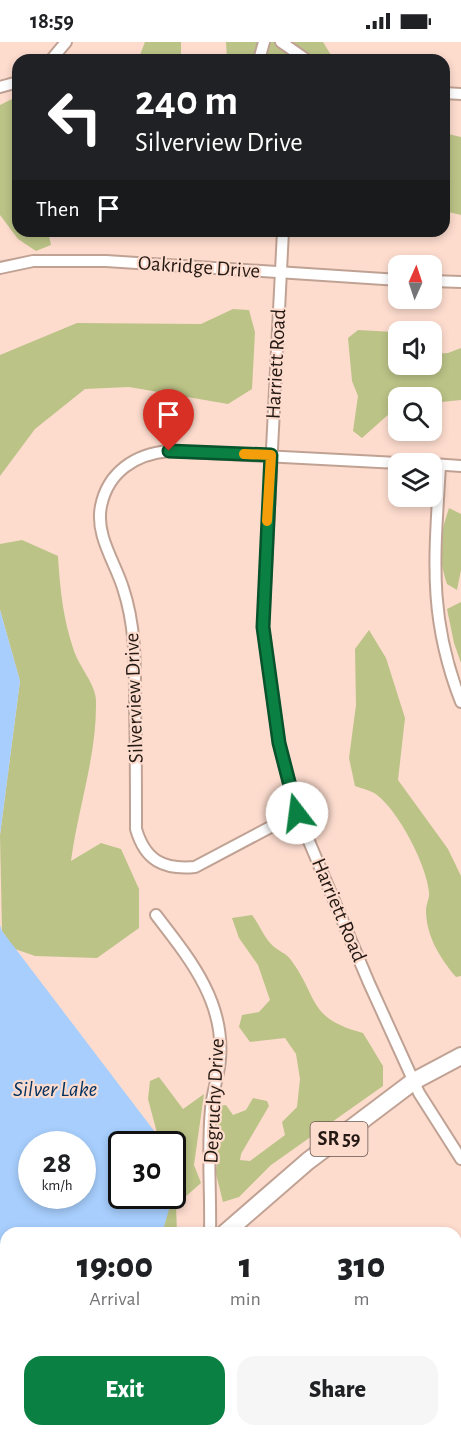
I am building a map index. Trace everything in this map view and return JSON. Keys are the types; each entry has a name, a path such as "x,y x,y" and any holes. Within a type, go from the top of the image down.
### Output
{"main road":[{"name":"SR 59","path":"232,1227 308,1161 414,1082 461,1056"}],"street":[{"path":"56,54 66,42"},
{"path":"282,42 299,54"},
{"name":"Harriett Road","path":"283,237 263,627 277,733 297,813 419,1093 461,1159"},
{"name":"Oakridge Drive","path":"0,268 33,261 69,260 173,264 388,279"},
{"path":"442,281 461,282"},
{"name":"Silverview Drive","path":"297,813 195,867 166,866 150,857 141,846 136,829 135,636 124,589 99,528 101,506 106,488 118,472 133,460 150,453 179,451 388,462"},
{"path":"442,465 461,466"},
{"path":"436,507 435,600 441,639 461,702"},
{"name":"Degruchy Drive","path":"156,915 198,971 207,989 216,1021 220,1058 211,1109 210,1227"}],"green space":[{"path":"145,42 181,42 181,54 140,54"},
{"path":"226,42 323,42 330,54 227,54"},
{"path":"12,99 12,231 0,215 0,105"},
{"path":"450,134 461,137 461,215 450,212"},
{"path":"16,237 49,237 51,245 36,251"},
{"path":"233,309 249,310 255,332 252,389 228,404 129,387 85,389 35,429 0,476 0,355 77,323 201,324"},
{"path":"358,330 388,332 388,375 442,375 442,353 461,348 461,400 442,402 442,387 388,387 388,415 362,438 353,431 358,396 352,381 348,338"},
{"path":"449,508 461,514 461,570 457,590 447,584 440,546"},
{"path":"22,540 58,556 63,604 70,639 76,657 90,682 96,701 94,741 71,861 101,843 121,849 139,889 139,928 97,958 35,956 15,949 2,931 0,835 20,681 0,610 0,544"},
{"path":"461,602 461,663 447,609"},
{"path":"369,630 386,658 405,718 398,780 448,849 461,876 461,976 456,977 450,970 431,938 426,908 429,894 427,880 410,839 394,813 375,793 355,786 349,758 356,705 355,649"},
{"path":"252,915 270,943 291,960 316,1005 323,1013 332,1021 363,1033 383,1066 383,1086 271,1165 239,1197 223,1202 216,1174 219,1106 226,1105 233,1115 246,1110 253,1098 267,1101 269,1106 241,1154 240,1160 250,1161 285,1135 282,1122 297,1107 300,1079 296,1054 285,1038 250,1042 239,1027 242,1015 259,1012 270,1000 258,965 239,938 232,918"},
{"path":"159,1077 183,1109 204,1094 194,1165 201,1183 186,1196 186,1131 157,1131 148,1099 150,1081"},
{"path":"168,1209 176,1209 177,1227 164,1227"}],"water":[{"path":"0,610 20,681 0,835"},
{"name":"Silver Lake","path":"0,925 2,931 154,1131 108,1131 108,1209 169,1209 164,1227 0,1227"}],"slow traffic":[{"path":"244,454 271,455 267,521"}],"route":[{"path":"169,451 271,455 263,627 268,678 279,743 297,813"}]}
